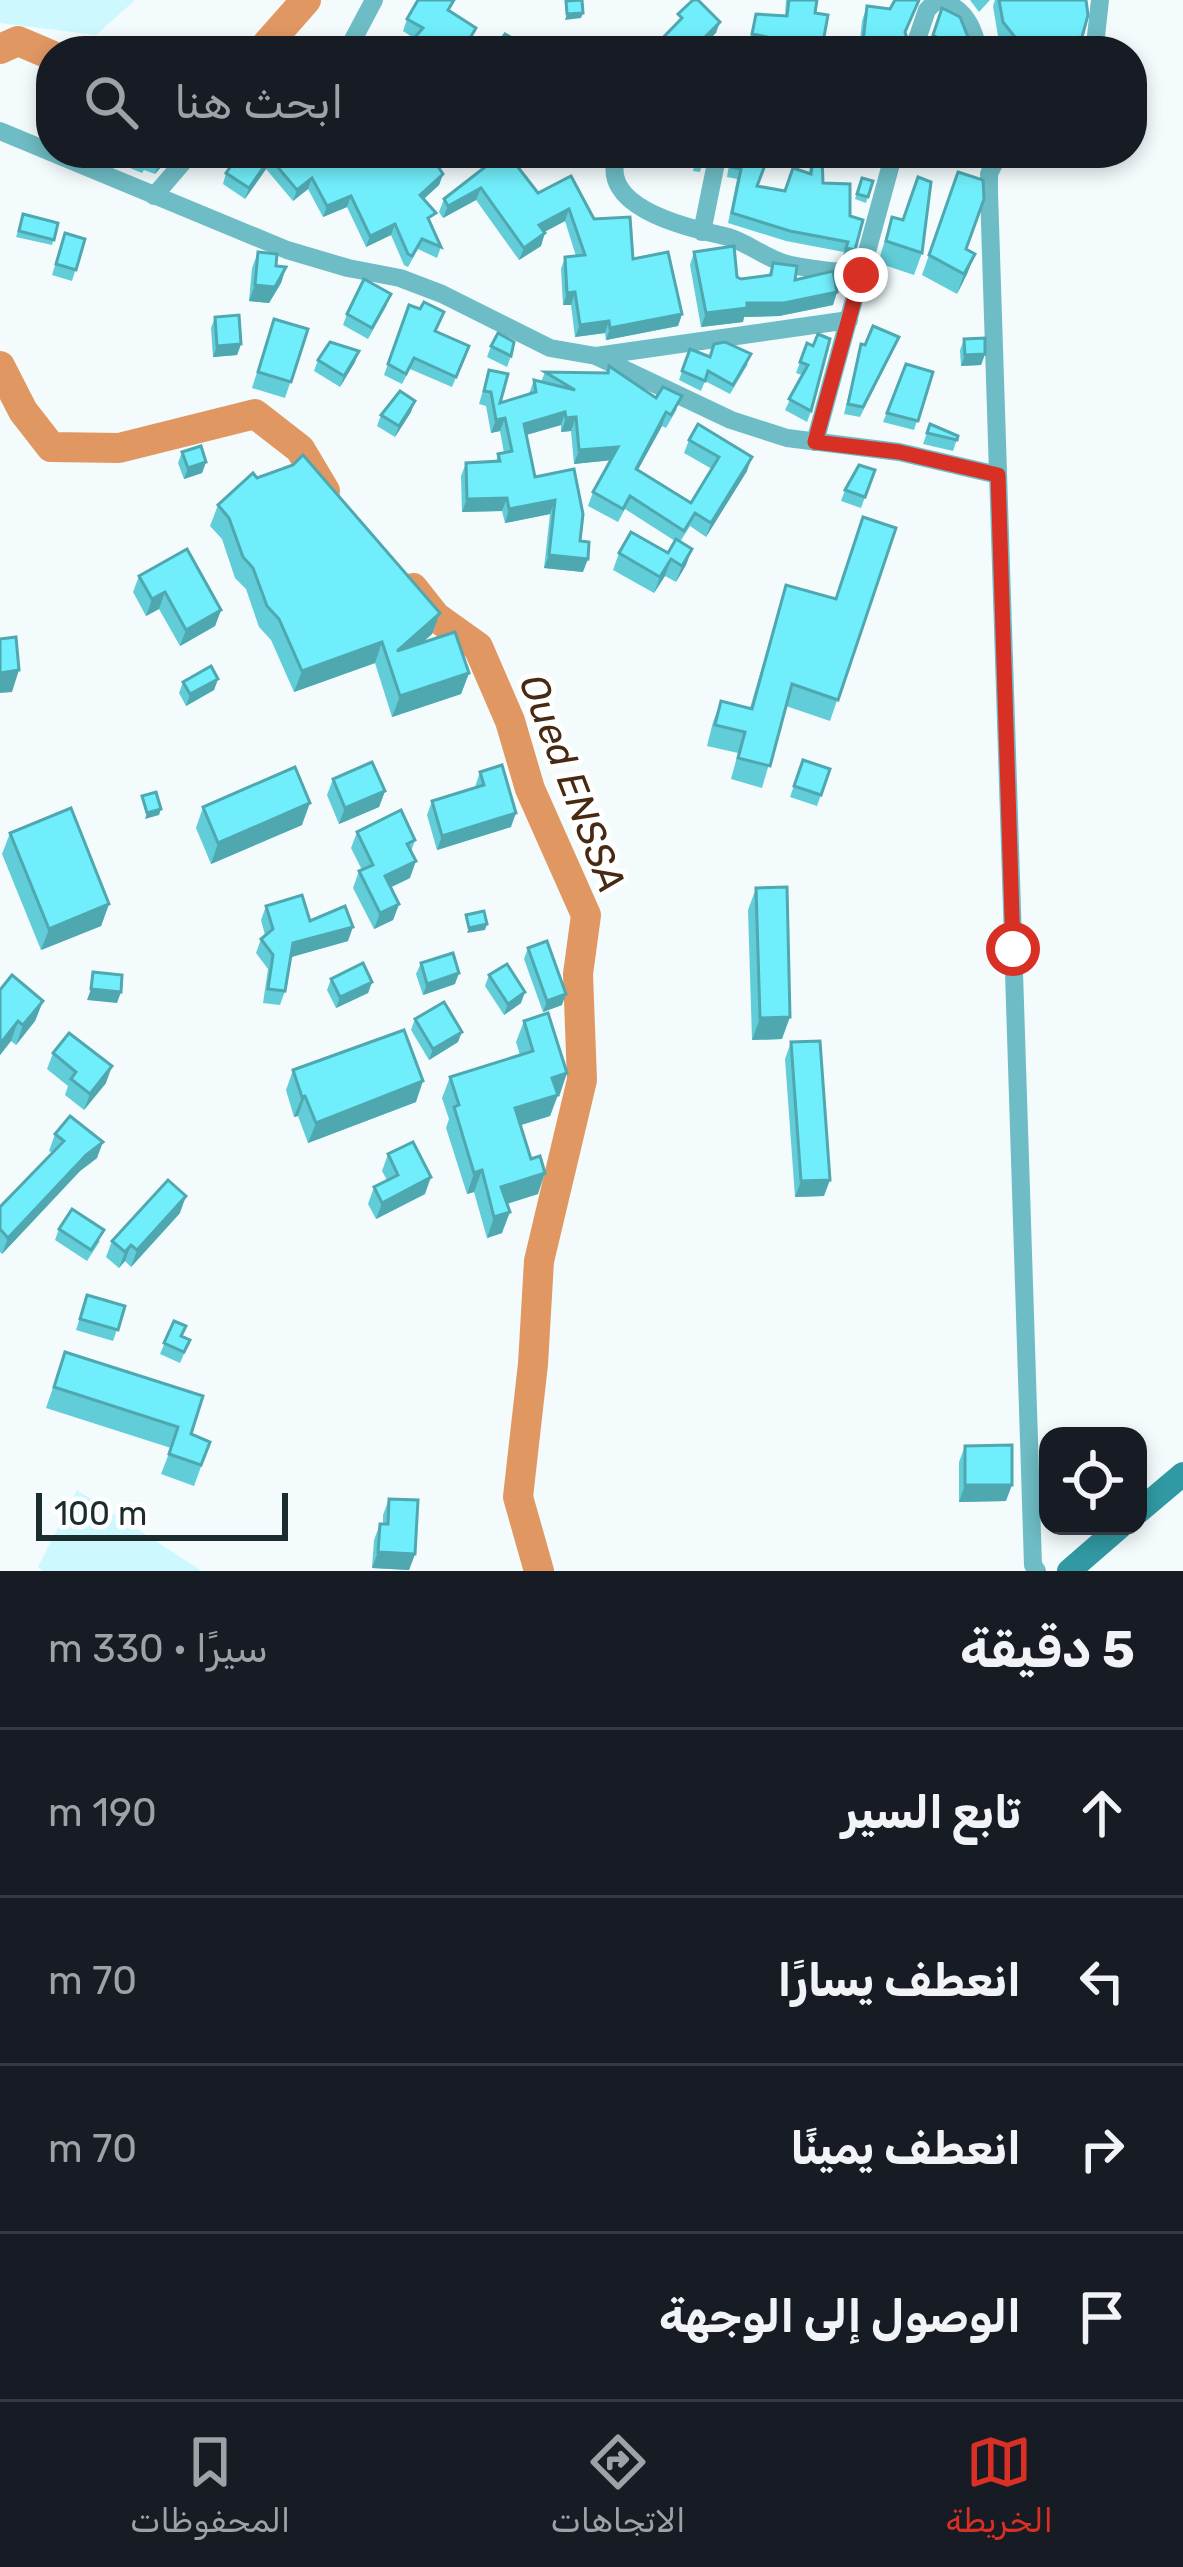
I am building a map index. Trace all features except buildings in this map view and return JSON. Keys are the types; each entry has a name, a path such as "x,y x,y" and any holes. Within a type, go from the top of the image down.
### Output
{"main road":[{"path":"1147,1504 1183,1474"},
{"path":"1069,1571 1111,1535"}],"street":[{"path":"355,36 374,0"},
{"path":"1093,36 1100,0"},
{"path":"918,36 927,10 938,1 951,3 966,16 973,36"},
{"path":"0,131 36,146"},
{"path":"88,168 287,250 400,278 550,348 596,356 731,420 787,438 899,452 998,475"},
{"path":"154,196 178,168"},
{"path":"614,168 618,186 647,212 732,238 784,263 861,275"},
{"path":"702,232 715,168"},
{"path":"815,442 890,168"},
{"path":"993,168 989,192 1032,1541 1037,1571"},
{"path":"596,356 849,320"}],"shaded area":[{"path":"0,0 135,0 96,35 0,23"},
{"path":"77,1490 202,1571 43,1571 38,1567"}],"waterway":[{"name":"Oued ENSSA","path":"274,36 306,0"},
{"name":"Oued ENSSA","path":"0,49 18,41 36,49"},
{"name":"Oued ENSSA","path":"0,366 23,411 51,447 119,448 255,414 300,449 325,491"},
{"name":"Oued ENSSA","path":"413,588 436,617 478,647 510,721 530,789 586,915 578,974 582,1080 539,1261 518,1497 539,1571"}],"route":[{"path":"861,275 815,442 899,452 998,475 1013,949"}]}
